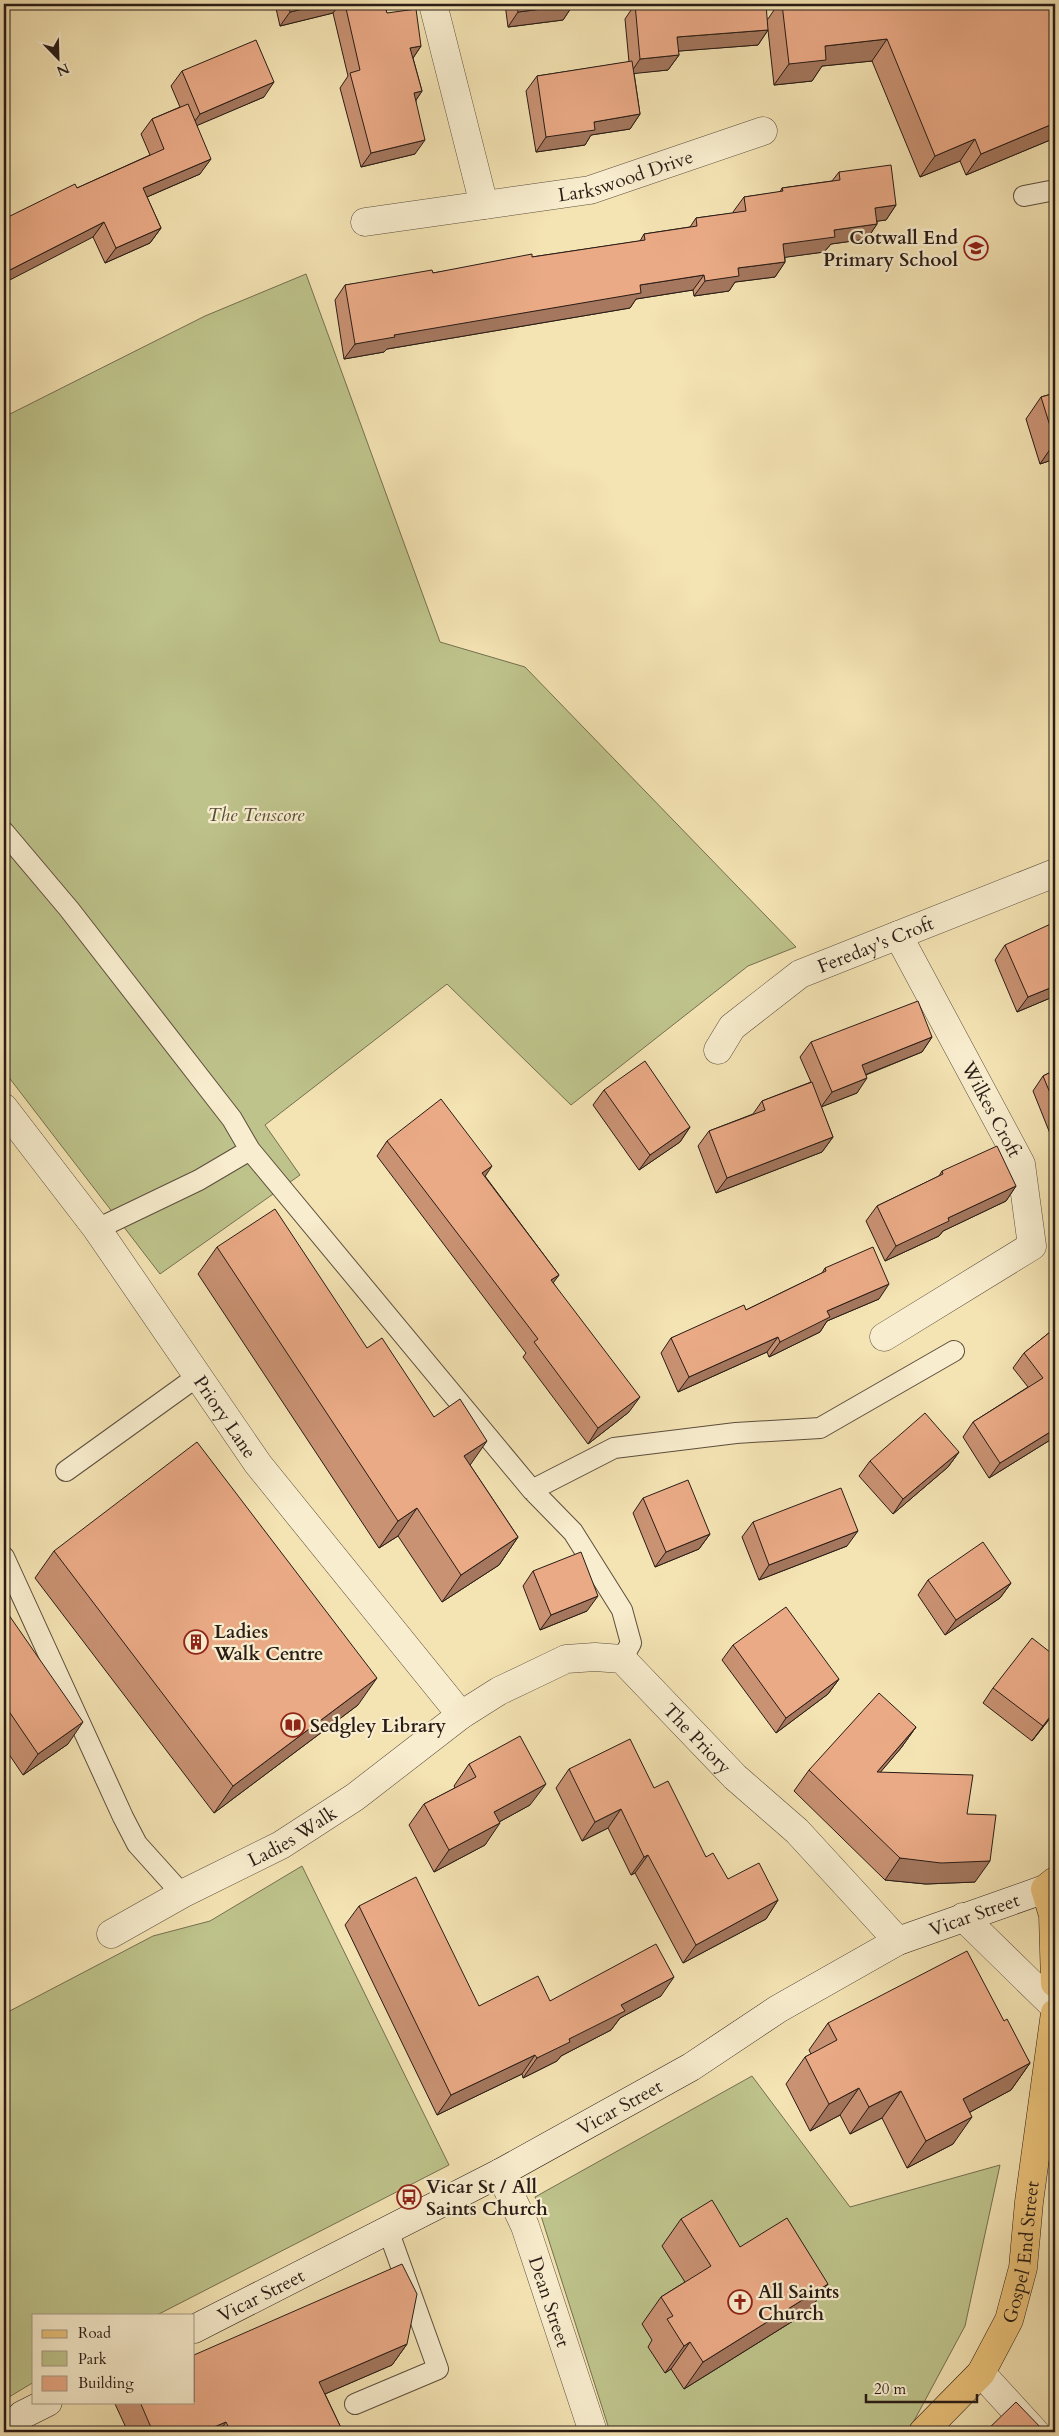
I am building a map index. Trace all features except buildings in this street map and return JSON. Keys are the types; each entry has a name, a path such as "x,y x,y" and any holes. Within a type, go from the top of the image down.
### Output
{"main road":[{"path":"1050,1885 1055,1983"},
{"name":"Gospel End Street","path":"923,2432 981,2373 1009,2320 1023,2268 1029,2202 1055,2013"}],"street":[{"path":"433,4 484,205"},
{"name":"Larkswood Drive","path":"365,222 590,190 763,131"},
{"name":"Fereday's Croft","path":"718,1050 732,1027 800,974 1055,873"},
{"name":"Wilkes Croft","path":"884,1337 1032,1246 1021,1164 898,935"},
{"name":"Priory Lane","path":"4,1108 97,1230 258,1464 461,1715"},
{"path":"461,1715 499,1691 566,1659 622,1659"},
{"name":"The Priory","path":"622,1659 734,1777 797,1831 898,1941"},
{"name":"Ladies Walk","path":"111,1934 182,1894 281,1845 355,1797 461,1715"},
{"name":"Vicar Street","path":"195,2328 500,2173 691,2067 778,2009 898,1941 1050,1885"},
{"path":"963,1917 1055,2007"},
{"name":"Dean Street","path":"500,2173 524,2226 593,2432"},
{"path":"981,2373 1035,2432"},
{"path":"6,2432 22,2415 44,2404"}],"lane":[{"path":"1024,196 1055,190"},
{"path":"4,832 69,908 232,1119 250,1150 532,1490 573,1532 622,1610 631,1643 622,1659"},
{"path":"97,1230 199,1180 250,1150"},
{"path":"532,1490 614,1448 736,1433 820,1428 954,1350"},
{"path":"66,1471 198,1376"},
{"path":"4,1557 130,1831 137,1844 182,1894"},
{"path":"355,2404 438,2369 388,2230"}],"green space":[{"name":"The Tenscore","path":"306,274 440,642 525,667 796,947 748,966 571,1105 447,984 265,1125 300,1175 160,1274 4,1071 4,417 205,316"},
{"path":"302,1866 449,2165 159,2314 32,2314 32,2383 4,2400 4,2014 153,1936 210,1921"},
{"path":"752,2076 850,2207 1000,2165 965,2326 908,2432 610,2432 535,2197"}],"place":[{"name":"Cotwall End Primary School","path":"976,248"},
{"name":"Ladies Walk Centre","path":"196,1642"},
{"name":"Sedgley Library","path":"293,1725"},
{"name":"Vicar St / All Saints Church","path":"409,2197"},
{"name":"All Saints Church","path":"740,2302"}]}
